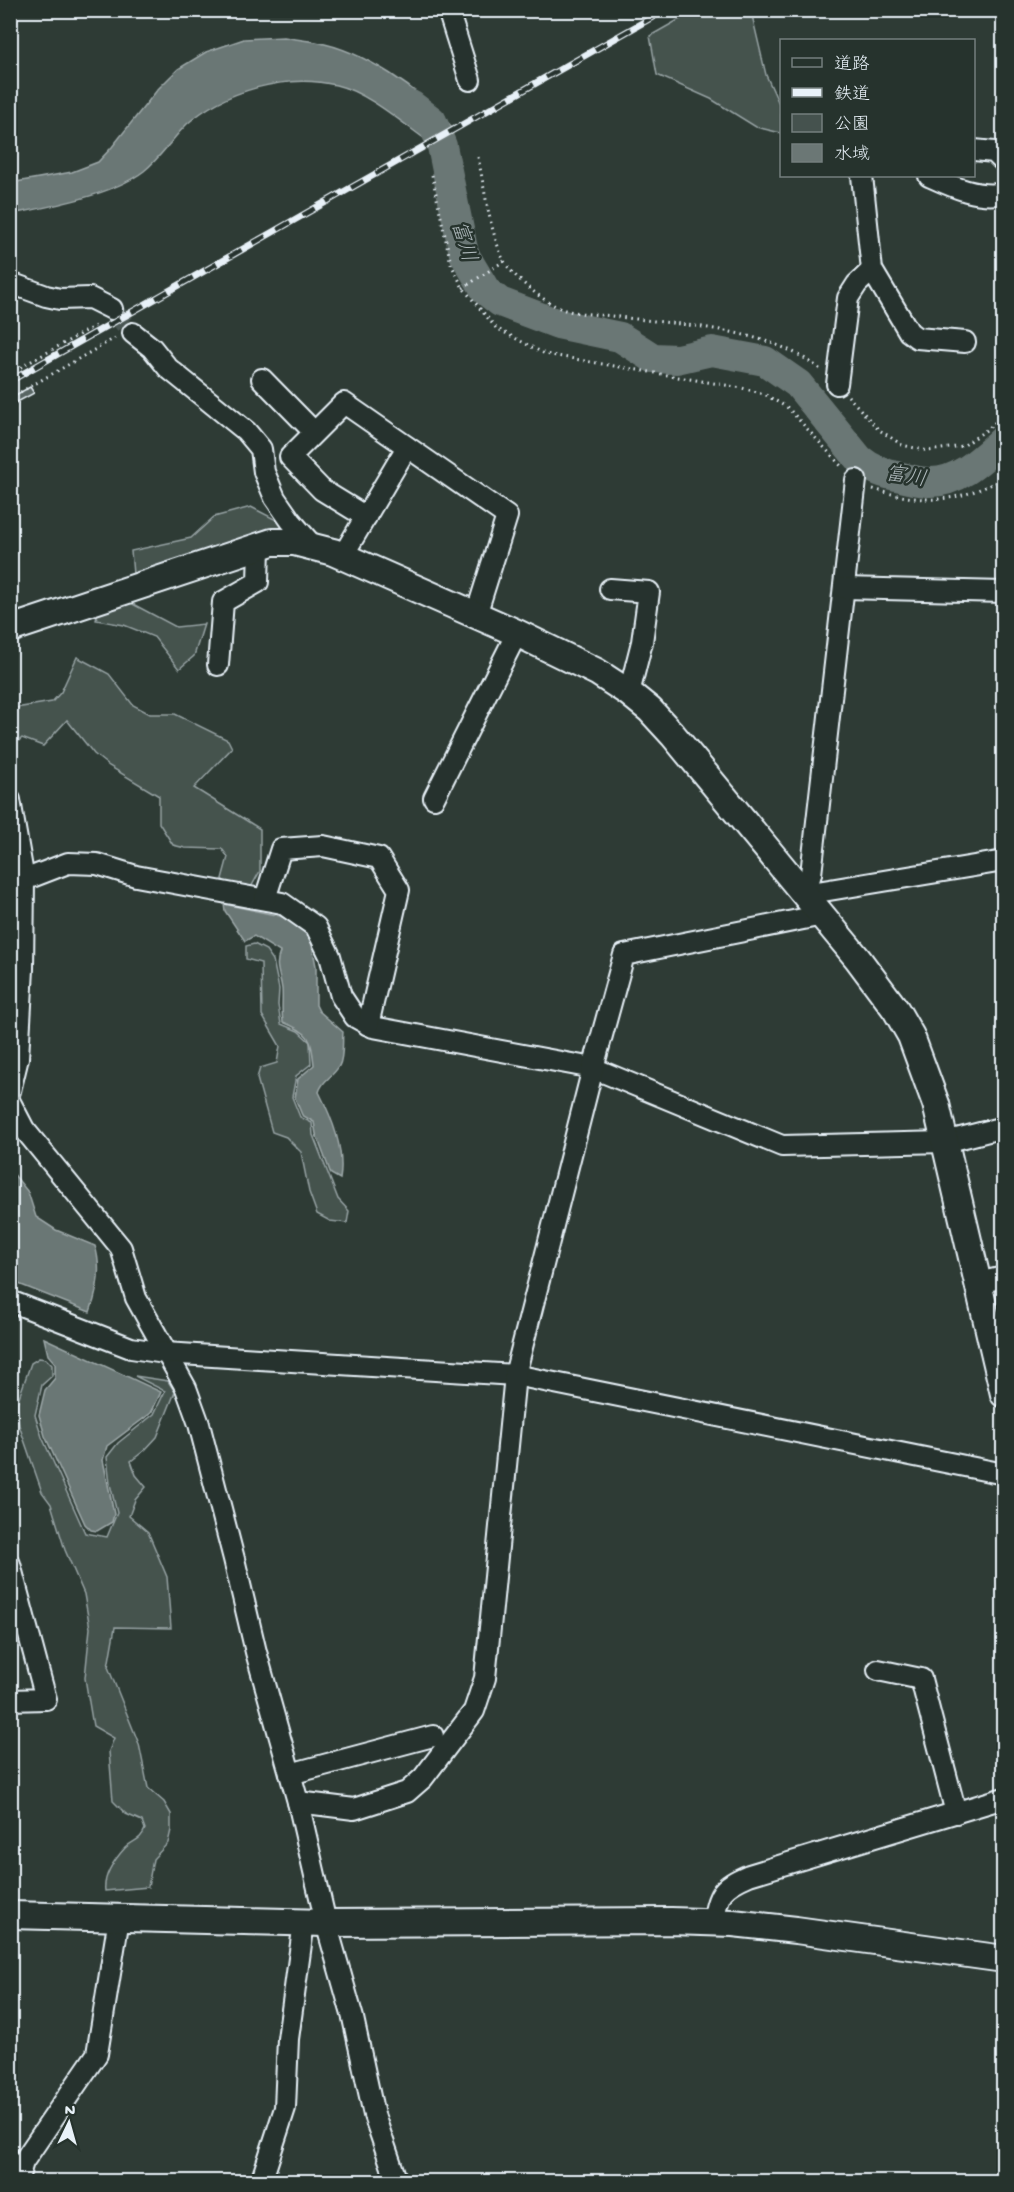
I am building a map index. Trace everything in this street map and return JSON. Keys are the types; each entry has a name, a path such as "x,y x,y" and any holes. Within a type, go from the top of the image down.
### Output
{"street":[{"path":"448,10 470,80"},
{"path":"975,150 994,152 1004,162"},
{"path":"862,177 872,270 909,332 917,338 965,342"},
{"path":"931,177 962,190 995,195 1004,193"},
{"path":"837,384 848,298 857,284 872,270"},
{"path":"10,285 60,299 90,298 112,309"},
{"path":"124,336 152,348 168,368 246,430 261,449 264,472 275,498 313,546"},
{"path":"262,379 314,432"},
{"path":"366,517 322,490 290,457 344,403 507,516 476,615"},
{"path":"342,557 407,447"},
{"path":"805,894 811,874 856,480"},
{"path":"10,629 272,542 294,542 313,546 342,557 517,633 597,672 629,693 650,710 673,735 823,915 880,987 911,1036 936,1104 1004,1394"},
{"path":"218,664 223,602 258,582 259,547"},
{"path":"844,588 1004,592"},
{"path":"610,589 649,592 642,642 629,693"},
{"path":"434,798 517,633"},
{"path":"10,800 24,879 23,969 18,1058 10,1091"},
{"path":"265,900 281,849 323,846 379,858 399,890 368,1025"},
{"path":"805,894 1004,861"},
{"path":"24,879 68,863 97,864 136,876 282,903 316,927 330,956 341,996 355,1017 368,1025 593,1068 782,1146 945,1142 1004,1127"},
{"path":"298,1802 354,1809 407,1792 423,1778 474,1711 485,1678 515,1375 624,954 823,915"},
{"path":"10,1102 24,1129 121,1248 136,1298 186,1388 199,1424 256,1652 298,1802 315,1922 352,2018 374,2115 397,2181"},
{"path":"978,1283 1004,1277"},
{"path":"10,1301 131,1348 165,1353 515,1375 1004,1474"},
{"path":"10,1564 46,1699 10,1700"},
{"path":"878,1671 921,1679 956,1813"},
{"path":"290,1774 434,1736"},
{"path":"713,1923 717,1899 728,1884 749,1875 1004,1798"},
{"path":"10,1915 315,1922 660,1921 713,1923 796,1930 1004,1959"},
{"path":"17,2181 23,2163 97,2054 119,1918"},
{"path":"261,2181 285,2108 288,2039 315,1922"}],"path":[{"path":"478,157 492,229 504,261 537,295 562,309 730,332 774,344 814,364 837,384 878,429 902,445 927,451 963,446 989,428 1004,414"},
{"path":"432,175 451,264 463,288 496,328 545,354 742,388 764,394 788,408 850,476 870,488 894,495 948,500 980,490 1004,478"},
{"path":"463,288 504,261"},
{"path":"10,373 95,326"},
{"path":"10,398 124,336"}],"green space":[{"path":"694,11 751,11 766,75 780,106 780,133 756,127 711,99 657,75 650,36"},
{"path":"251,507 288,526 133,574 131,551 191,538 214,517"},
{"path":"129,602 176,627 204,624 194,656 179,669 154,637 124,625 96,620 98,612"},
{"path":"77,657 109,674 133,705 150,714 175,714 228,740 232,748 194,788 260,829 260,871 250,889 230,887 222,879 228,857 222,849 185,848 173,845 159,823 159,796 109,766 94,754 67,720 43,746 22,738 12,747 10,709 52,702 61,692"},
{"path":"254,944 266,950 273,960 279,989 278,1005 281,1024 298,1031 310,1042 311,1064 296,1076 292,1097 300,1117 312,1123 313,1135 338,1199 349,1211 347,1223 330,1221 317,1214 309,1192 301,1152 286,1137 272,1132 257,1078 260,1068 277,1063 280,1046 262,1015 261,963 246,959 246,946"},
{"path":"39,1358 46,1359 52,1365 52,1376 42,1385 35,1415 42,1437 85,1533 107,1537 117,1513 107,1457 118,1443 154,1414 165,1391 135,1376 168,1381 175,1392 157,1437 131,1461 136,1475 146,1487 135,1500 129,1516 148,1532 167,1577 171,1628 115,1627 108,1667 139,1744 148,1788 164,1802 171,1814 168,1843 153,1859 148,1887 105,1891 106,1880 114,1862 125,1848 141,1836 145,1829 142,1821 126,1814 113,1801 109,1751 114,1738 93,1726 85,1678 90,1628 84,1594 65,1550 51,1504 42,1492 19,1425 17,1403 31,1363"}],"water":[{"path":"284,37 334,47 372,63 424,99 451,126 425,139 382,108 347,89 317,82 277,83 237,94 202,112 187,124 150,166 115,187 80,199 11,214 11,183 72,172 98,162 158,89 178,69 206,52 244,39"},
{"path":"224,904 280,916 297,924 311,940 316,966 316,1005 319,1011 343,1032 341,1063 319,1092 333,1123 339,1146 340,1179 331,1174 316,1134 314,1122 302,1115 295,1098 298,1079 314,1065 308,1037 299,1029 283,1022 282,989 277,966 280,952 254,936 245,941 225,911"},
{"path":"10,1162 11,1171 28,1192 36,1217 56,1230 95,1246 98,1279 90,1312 11,1281"},
{"path":"44,1338 161,1392 151,1413 107,1446 103,1460 114,1514 112,1522 97,1531 91,1530 85,1524 45,1436 39,1415 45,1390 55,1378 55,1363 48,1355"}],"building":[{"path":"30,387 34,393 10,406 10,398"}],"waterway":[{"name":"富川","path":"411,105 432,121 442,146 464,254 486,291 500,302 558,324 620,337 653,358 677,359 712,351 765,361 798,384 859,459 874,469 890,474 926,482 950,478 970,468 1004,439"}],"tunnel":[{"path":"112,309 133,333"}],"railway":[{"path":"10,381 665,10"}]}
